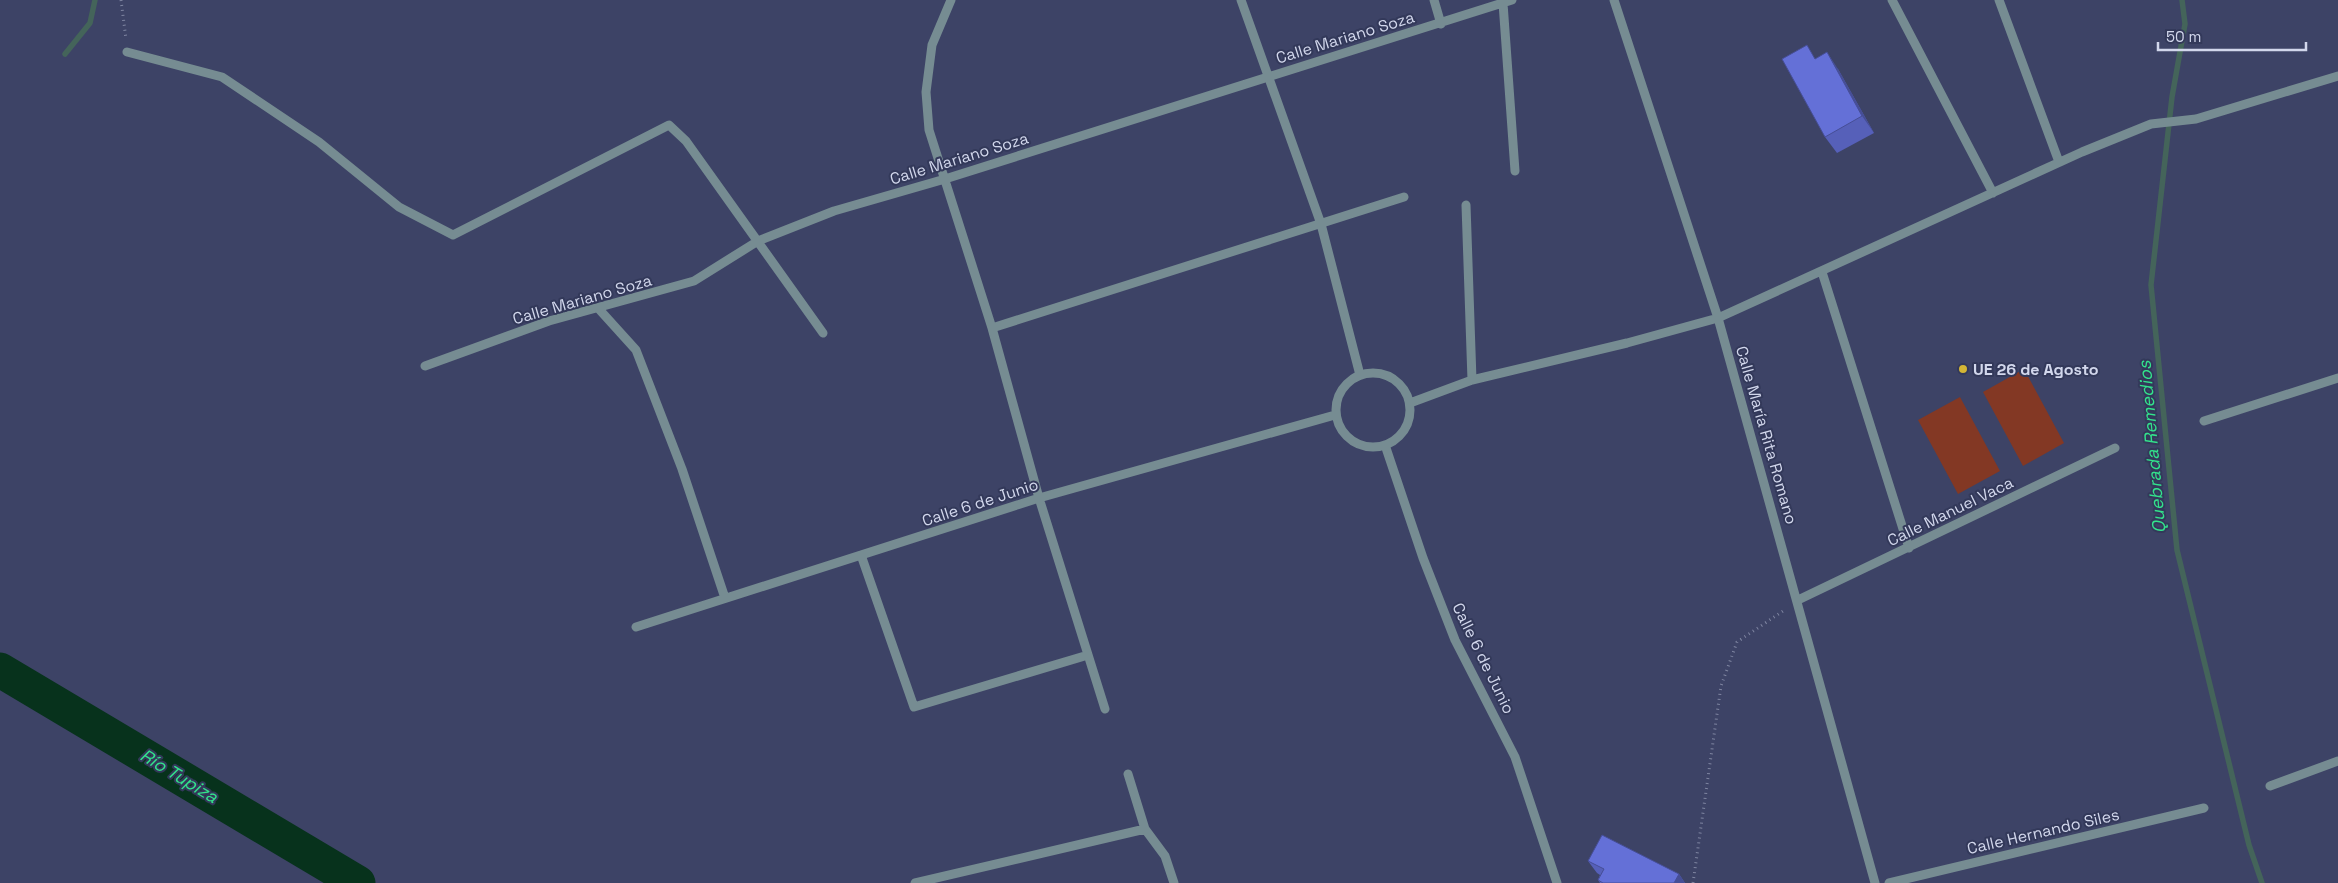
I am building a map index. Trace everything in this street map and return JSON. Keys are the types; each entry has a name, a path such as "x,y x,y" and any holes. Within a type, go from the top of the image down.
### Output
{"street":[{"path":"950,0 932,45 926,92 929,130 992,328 1039,498 1105,709"},
{"path":"1241,0 1321,224 1360,375"},
{"path":"1434,0 1441,24"},
{"name":"Calle María Rita Romano","path":"1614,0 1718,318 1798,600 1875,883"},
{"path":"1892,0 1993,193"},
{"path":"1999,0 2059,162"},
{"path":"1507,2 1515,171"},
{"name":"Calle Mariano Soza","path":"425,366 550,321 694,281 758,241 834,211 945,179 1267,76 1441,24 1507,2"},
{"path":"128,52 222,77 318,142 399,207 453,236 668,125 686,141 823,333"},
{"path":"1410,404 1472,380 1627,344 1718,318 2059,162 2151,124 2196,119 2338,76"},
{"path":"992,328 1404,196"},
{"path":"1466,205 1472,380"},
{"path":"1822,272 1909,548"},
{"path":"598,308 636,350 682,469 725,598"},
{"path":"1373,373 1386,375 1397,382 1405,392 1410,404 1408,424 1402,433 1385,445 1363,447 1353,442 1338,426 1335,415 1336,402 1341,391 1349,381 1360,375 1373,373"},
{"path":"2204,421 2338,378"},
{"name":"Calle 6 de Junio","path":"636,627 1039,498 1335,415"},
{"name":"Calle 6 de Junio","path":"1385,445 1423,558 1455,640 1515,757 1558,883"},
{"name":"Calle Manuel Vaca","path":"1798,600 2115,448"},
{"path":"862,555 914,707 1088,655"},
{"path":"2270,786 2338,761"},
{"path":"1128,774 1145,829 1165,856 1174,883"},
{"name":"Calle Hernando Siles","path":"1889,883 2204,808"},
{"path":"915,883 1145,829"}],"path":[{"path":"121,0 128,52"},
{"path":"1693,883 1722,686 1737,642 1798,600"}],"shaded area":[{"path":"2024,369 2064,443 2023,466 1983,392"},
{"path":"1960,397 2000,471 1958,494 1918,420"}],"building":[{"path":"1807,45 1815,59 1827,52 1862,116 1825,137 1782,59"},
{"path":"1602,835 1679,874 1674,883 1603,883 1598,880 1604,869 1588,861"}],"waterway":[{"path":"65,54 90,23 95,0"},
{"name":"Quebrada Remedios","path":"2182,0 2185,24 2172,97 2151,285 2177,550 2249,845 2262,883"},
{"name":"Río Tupiza","path":"0,670 358,883"}],"place":[{"name":"UE 26 de Agosto","path":"1963,369"}]}
